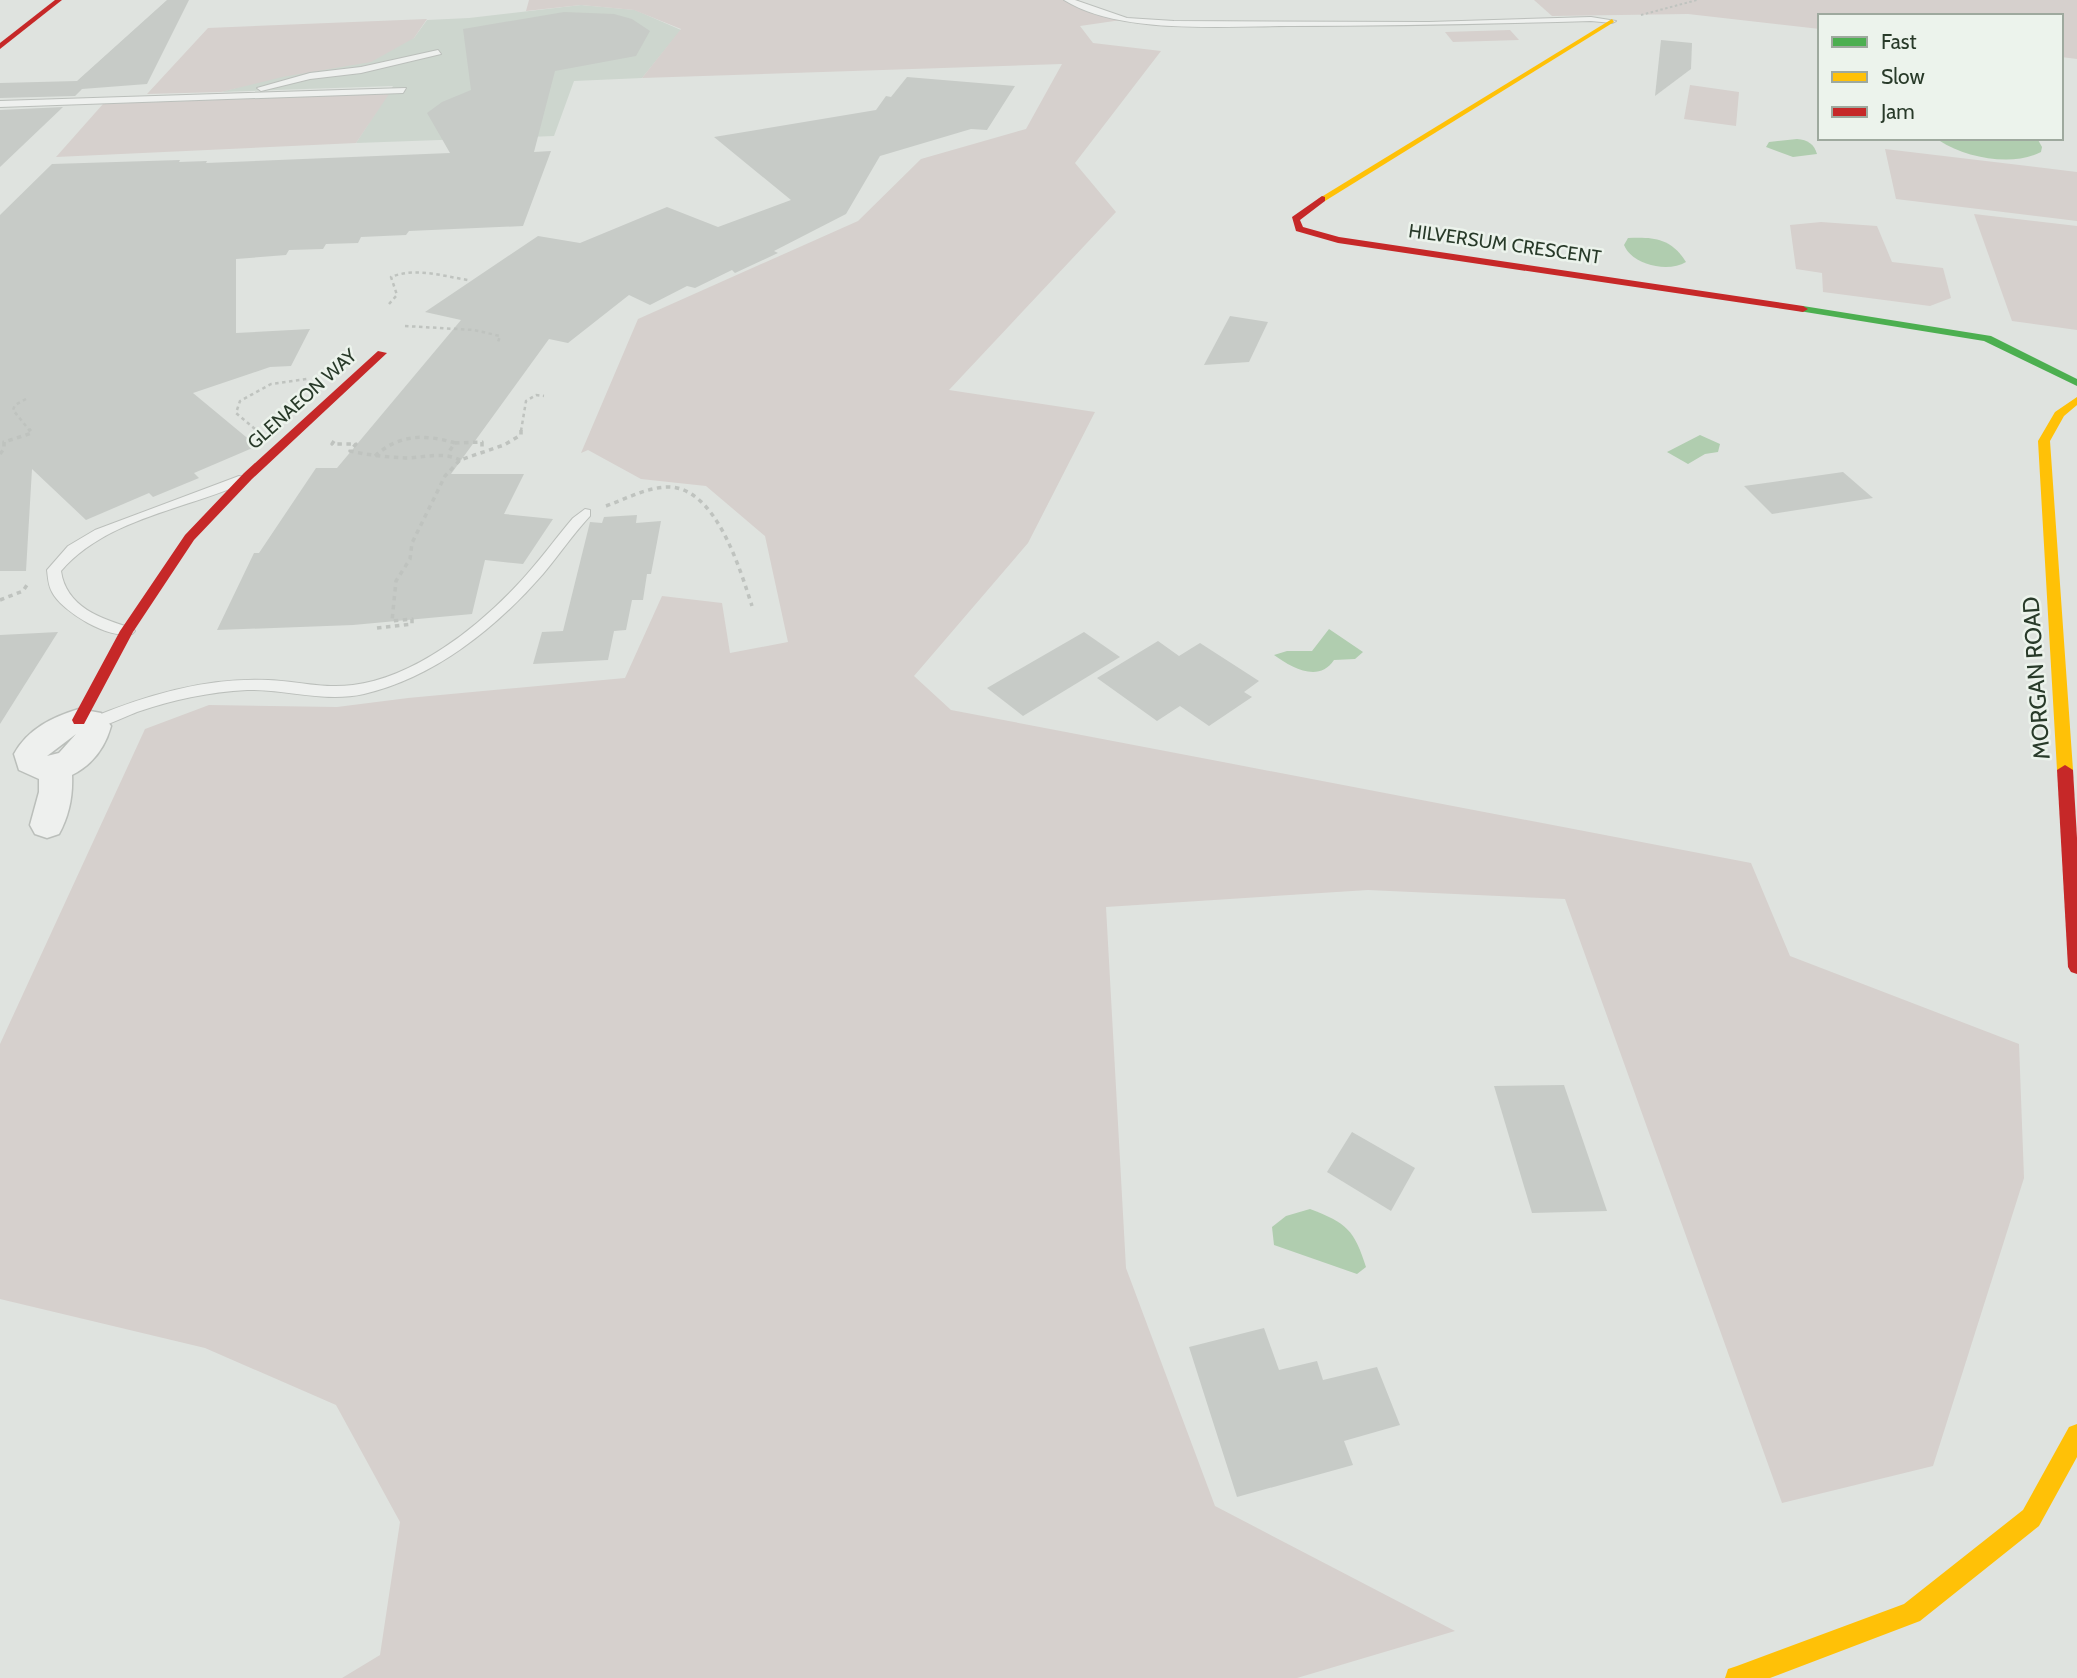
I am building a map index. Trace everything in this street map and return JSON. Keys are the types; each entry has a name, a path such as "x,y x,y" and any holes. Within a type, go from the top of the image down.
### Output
{"street":[{"path":"0,47 58,0"},
{"name":"HILVERSUM CRESCENT","path":"1612,22 1305,209 1295,219 1299,229 1338,240 1954,331 1987,338 2077,383"},
{"name":"GLENAEON WAY","path":"85,722 127,631 189,538 248,476 382,353"},
{"name":"MORGAN ROAD","path":"2077,400 2060,414 2044,441 2077,967"},
{"path":"47,825 55,792 28,759 60,727 85,722"},
{"path":"1737,1678 1912,1613 2031,1518 2077,1435"}],"lane":[{"path":"1068,0 1126,20 1174,23 1429,24 1591,19 1612,22"},
{"path":"247,95 277,83 361,70 438,52"},
{"path":"0,104 402,90"},
{"name":"GLENAEON WAY","path":"127,631 116,629 80,612 59,592 54,570 78,544 122,523 212,493 248,476"},
{"path":"85,722 125,709 194,693 248,685 272,685 320,694 363,690 407,675 448,650 492,616 538,572 562,537 585,513"}],"path":[{"path":"1612,22 1697,0"},
{"path":"388,304 397,295 391,277 397,274 423,273 468,280"},
{"path":"405,326 474,330 500,336 498,342"},
{"path":"261,437 236,413 240,401 271,384 311,378"},
{"path":"377,628 412,624 412,619 392,621 396,581 410,559 412,543 424,514 445,476 460,460 521,435 521,410 527,400 532,396 544,397"},
{"path":"0,454 4,449 4,442 32,433 13,410 15,405 26,399"},
{"path":"339,435 332,444 356,444 350,451 375,456 413,458 448,453 460,460"},
{"path":"375,456 384,446 403,438 437,438 455,443 482,442 482,451"},
{"path":"448,453 455,443"},
{"path":"585,513 663,488 674,487 695,494 713,518 738,564 752,606"},
{"path":"0,600 23,591 33,580"}],"shaded area":[{"path":"529,0 1077,0 1128,19 1080,26 1093,43 1161,51 1075,163 1116,212 949,390 1095,412 1028,543 914,676 951,710 1751,863 1790,956 2019,1044 2024,1178 1933,1466 1782,1503 1565,899 1368,890 1106,907 1126,1268 1215,1506 1455,1631 1297,1678 342,1678 380,1655 400,1522 336,1405 205,1348 0,1299 0,1044 145,729 209,705 337,707 625,678 662,596 722,603 730,653 788,642 765,536 706,486 641,479 588,450 581,453 638,319 858,221 921,159 1026,129 1062,64 642,78 681,29 634,10 581,5 526,11"},
{"path":"1534,0 2077,0 2077,59 2063,57 2063,14 1818,14 1818,29 1688,14 1552,16"},
{"path":"581,5 635,10 681,30 642,78 574,81 554,136 356,143 393,86 221,92 414,38 427,20"},
{"path":"427,19 414,38 371,62 282,77 221,92 147,94 208,28"},
{"path":"1510,30 1519,40 1453,42 1445,32"},
{"path":"1690,85 1739,92 1736,126 1684,119"},
{"path":"389,94 356,143 56,157 103,104"},
{"path":"1797,139 1810,143 1817,154 1793,157 1766,147 1769,142"},
{"path":"2038,140 2042,147 2041,152 2030,157 2004,160 1976,156 1940,141"},
{"path":"1885,149 2077,172 2077,221 1896,199"},
{"path":"1974,214 2077,226 2077,330 2012,321"},
{"path":"1821,222 1877,226 1892,262 1943,268 1951,298 1930,306 1823,292 1822,273 1796,269 1790,225"},
{"path":"1628,238 1661,241 1674,248 1686,262 1661,267 1642,262 1628,252 1624,245"},
{"path":"1700,435 1720,444 1718,452 1705,454 1688,464 1667,452"},
{"path":"1329,629 1363,652 1355,659 1334,660 1321,671 1313,672 1297,668 1274,655 1287,651 1312,651"},
{"path":"1310,1209 1333,1219 1347,1229 1357,1244 1366,1267 1357,1274 1274,1245 1272,1227 1286,1216"}],"building":[{"path":"167,0 189,0 147,84 82,89 75,96 0,98 0,83 77,81"},
{"path":"564,12 614,14 632,19 650,31 636,56 555,71 534,152 551,151 523,226 409,231 406,235 361,237 358,243 326,244 323,249 289,250 286,255 236,259 236,333 310,329 291,366 270,367 193,393 257,446 194,473 199,478 153,497 149,493 86,520 32,469 26,571 0,571 0,215 52,164 180,160 179,162 207,161 206,163 450,153 427,113 442,102 471,90 463,29"},
{"path":"1661,40 1692,43 1691,69 1655,96"},
{"path":"907,77 1015,86 987,130 971,129 880,156 846,214 774,251 778,253 735,273 732,270 695,288 687,286 650,305 629,295 568,343 549,339 451,474 524,474 504,514 553,519 523,564 485,560 472,614 353,625 217,630 254,553 259,553 316,468 337,468 461,320 425,312 538,236 580,243 667,207 718,227 791,200 714,137 876,110 886,96 891,97"},
{"path":"63,107 0,167 0,110"},
{"path":"1230,316 1268,322 1249,362 1204,365"},
{"path":"1843,472 1873,498 1772,514 1744,486"},
{"path":"637,515 636,523 661,521 651,574 647,574 643,600 632,600 626,630 614,631 608,660 533,664 542,632 563,631 590,522 602,523 604,517"},
{"path":"58,632 0,724 0,635"},
{"path":"1084,632 1120,657 1023,716 987,688"},
{"path":"1158,641 1179,656 1200,643 1259,681 1244,692 1252,697 1209,726 1180,706 1157,721 1097,678"},
{"path":"1564,1085 1607,1211 1532,1213 1494,1086"},
{"path":"1352,1132 1415,1168 1391,1211 1327,1172"},
{"path":"1264,1328 1279,1370 1317,1361 1323,1380 1377,1367 1400,1425 1344,1441 1353,1465 1237,1497 1189,1347"}],"traffic: fast":[{"path":"1803,309 1987,338 2077,383"}],"traffic: slow":[{"path":"1322,199 1612,21"},
{"path":"2065,770 2044,441 2059,414 2077,400"},
{"path":"1737,1678 1912,1613 2031,1518 2077,1435"}],"traffic: jam":[{"path":"0,47 59,0"},
{"path":"1322,199 1295,219 1299,229 1338,240 1803,309"},
{"path":"79,720 127,631 189,538 248,476 382,353"},
{"path":"2065,770 2077,967"}]}
